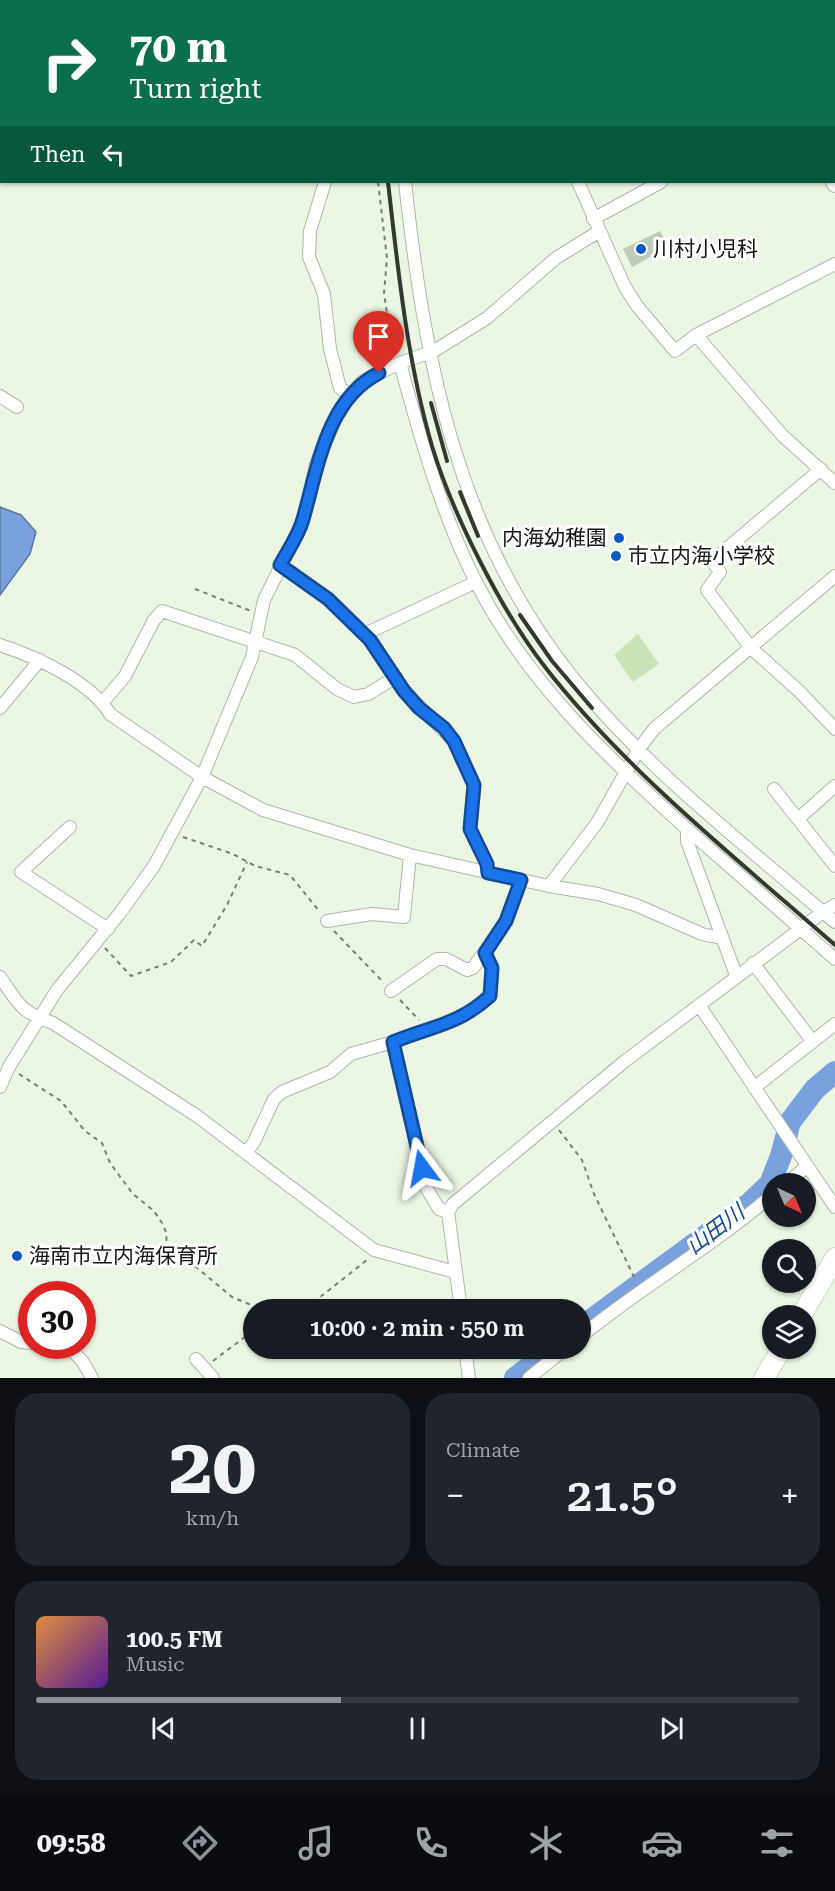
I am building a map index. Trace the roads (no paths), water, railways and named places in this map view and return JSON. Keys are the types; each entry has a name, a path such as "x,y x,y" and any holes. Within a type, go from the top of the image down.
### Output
{"highway":[{"path":"807,1305 835,1258"},
{"path":"764,1378 775,1359"}],"street":[{"path":"325,183 310,231 309,257 324,294 330,349 340,388 350,395"},
{"path":"405,183 428,353 447,428 469,494 503,569 541,632 577,682 639,749 696,803 835,922"},
{"path":"578,183 598,232 637,306 675,351 696,335 835,264"},
{"path":"593,219 660,183"},
{"path":"0,1087 9,1067 57,990 108,929 154,866 202,777 226,725 255,643 264,600 303,522 316,464 335,420 350,395 363,381 397,364 428,353 487,318 556,258 598,232"},
{"path":"696,335 783,435 835,483"},
{"path":"397,364 440,496 476,582 499,622 540,680 573,722 625,773 835,959"},
{"path":"0,396 17,407"},
{"path":"821,469 712,561 720,572 707,590 750,648 800,692 835,729"},
{"path":"280,565 328,599 365,634 419,708 444,728 454,741 474,785 470,829 487,864 488,873"},
{"path":"549,886 597,823 639,749 654,729 835,576"},
{"path":"365,634 476,582"},
{"path":"103,702 125,676 154,620 162,611 302,659 337,689 354,697 368,694 396,676"},
{"path":"0,645 40,660 103,702 110,714 202,777 263,810 410,855 549,886 598,894 626,902 702,934 721,938"},
{"path":"0,708 40,660"},
{"path":"798,819 835,786"},
{"path":"774,789 835,866"},
{"path":"70,827 21,872 108,929"},
{"path":"687,829 687,841 736,975"},
{"path":"327,921 372,914 404,917 410,855"},
{"path":"391,991 437,959 446,959 470,969 485,953 506,921 521,880"},
{"path":"459,1299 448,1212 453,1204 551,1120 736,975 835,905"},
{"path":"246,1153 274,1099 282,1092 330,1072 351,1054 393,1042 428,1028 445,1026 479,1006 490,996 492,968 485,953"},
{"path":"753,963 813,1042"},
{"path":"0,977 16,1002 30,1015 54,1023 197,1116 337,1224 379,1251 455,1272"},
{"path":"699,1005 835,1207"},
{"path":"754,1088 835,1024"},
{"path":"393,1042 427,1189 439,1209 448,1212"},
{"path":"799,1173 806,1167"},
{"path":"591,1328 640,1290 746,1218 762,1204"},
{"path":"0,1331 18,1340"},
{"path":"80,1359 92,1378"},
{"path":"466,1359 469,1378"},
{"path":"529,1378 552,1359"}],"water":[{"path":"0,507 21,515 36,532 30,554 0,595"}],"waterway":[{"name":"山田川","path":"591,1320 750,1203 770,1184 781,1156 790,1122 815,1089 835,1072"},
{"name":"山田川","path":"515,1378 540,1359"}],"railway":[{"path":"388,183 410,348 432,446 465,531 512,619 545,667 610,742 683,812 835,945"},
{"path":"431,403 447,461"},
{"path":"460,492 478,536"},
{"path":"520,615 552,661 592,708"}],"place":[{"name":"川村小児科","path":"641,249"},
{"name":"内海幼稚園","path":"619,538"},
{"name":"市立内海小学校","path":"616,556"},
{"name":"海南市立内海保育所","path":"17,1256"}]}
